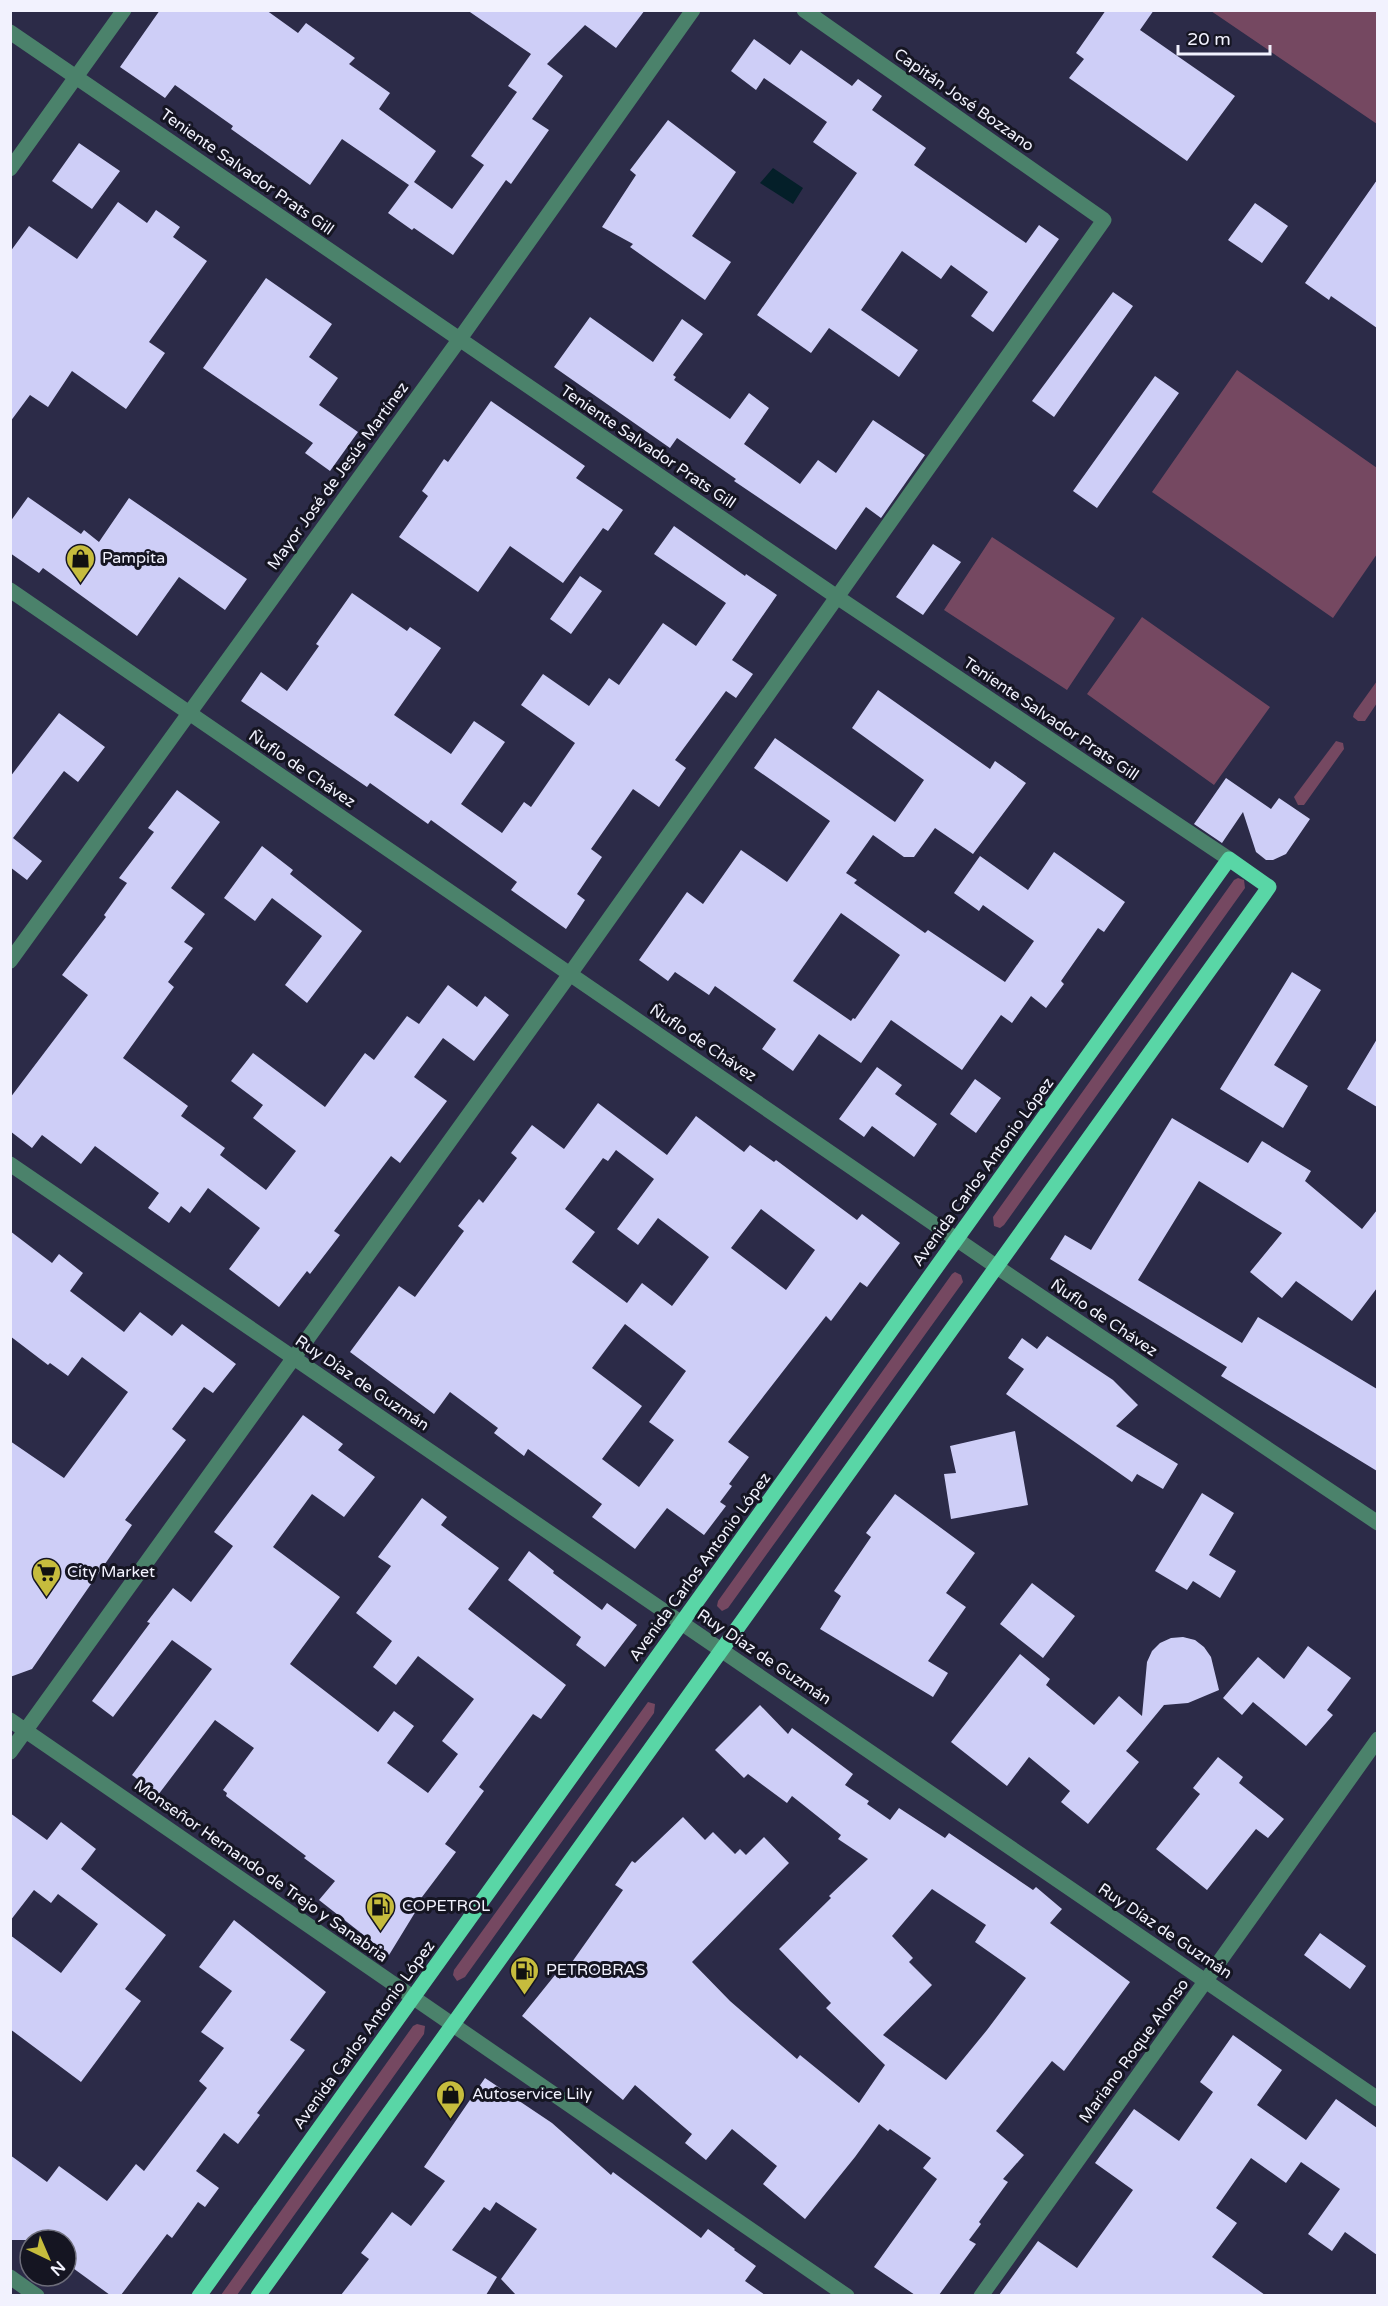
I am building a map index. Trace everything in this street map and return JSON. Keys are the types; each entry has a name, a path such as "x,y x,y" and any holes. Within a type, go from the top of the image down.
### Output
{"main road":[{"name":"Teniente Salvador Prats Gill","path":"997,1267 1269,887 1229,859"},
{"name":"Avenida Carlos Antonio López","path":"199,2295 1229,859"},
{"path":"258,2295 997,1267"}],"street":[{"path":"10,169 124,10"},
{"name":"Mayor José de Jesús Martínez","path":"10,961 459,340 693,10"},
{"name":"Capitán José Bozzano","path":"804,10 1104,220 837,597"},
{"name":"Teniente Salvador Prats Gill","path":"10,32 837,597 1229,859"},
{"name":"Ñuflo de Chávez","path":"10,590 957,1240 1377,1523"},
{"path":"10,1752 570,974 837,597"},
{"name":"Ruy Díaz de Guzmán","path":"10,1164 1377,2099"},
{"name":"Monseñor Hernando de Trejo y Sanabria","path":"10,1720 847,2295"},
{"name":"Mariano Roque Alonso","path":"981,2295 1377,1739"},
{"path":"10,2277 37,2295"}],"shaded area":[{"path":"1211,11 1377,11 1377,124"},
{"path":"1237,370 1377,468 1377,554 1333,618 1152,492"},
{"path":"992,537 1115,618 1067,690 944,610"},
{"path":"1142,617 1270,707 1214,785 1087,694"},
{"path":"1377,681 1377,703 1365,721 1358,721 1353,717 1354,713"},
{"path":"1336,741 1343,743 1344,749 1304,805 1298,805 1294,797"},
{"path":"1238,878 1244,880 1245,888 1004,1225 1000,1228 994,1226 993,1217 1234,880"},
{"path":"955,1272 961,1275 963,1282 728,1608 722,1611 717,1606 718,1601"},
{"path":"648,1702 655,1704 654,1713 465,1977 457,1981 453,1975 454,1970"},
{"path":"417,2024 425,2026 424,2034 237,2295 221,2295 413,2026"}],"water":[{"path":"773,168 803,188 793,204 760,183"}],"building":[{"path":"160,10 266,10 298,33 306,23 355,58 349,64 390,93 379,109 436,151 414,182 452,209 484,165 471,156 517,92 508,86 531,54 467,10 645,10 616,48 585,25 547,64 563,76 532,119 549,130 511,184 506,180 453,255 388,213 409,185 342,139 310,185 231,129 233,126 175,85 165,98 120,67"},
{"path":"1106,10 1154,10 1140,30 1235,96 1187,161 1069,78 1084,59 1076,53"},
{"path":"754,39 790,65 801,50 852,86 858,79 882,96 872,110 926,148 914,165 1026,243 1039,225 1059,239 993,332 971,316 988,292 951,265 941,279 902,251 861,310 918,350 899,377 829,328 811,353 757,315 857,173 813,142 827,122 764,78 756,90 731,71"},
{"path":"668,120 736,172 692,236 731,262 705,300 630,247 633,244 602,227 636,175 630,170"},
{"path":"79,143 120,171 92,209 52,181"},
{"path":"1377,180 1377,328 1331,296 1329,300 1305,283"},
{"path":"118,202 147,223 156,210 180,227 173,237 207,261 149,342 165,353 126,409 72,371 48,407 30,395 10,422 10,252 29,226 77,259"},
{"path":"1255,203 1288,226 1262,263 1228,240"},
{"path":"266,278 332,324 309,357 338,378 319,405 358,432 330,471 305,453 313,443 203,368"},
{"path":"1113,292 1133,306 1054,417 1032,401"},
{"path":"590,317 653,362 682,319 703,334 673,375 676,377 674,380 730,419 749,393 769,408 744,444 800,484 818,460 836,473 873,420 925,455 881,518 866,507 836,550 734,481 736,479 677,438 670,448 554,367"},
{"path":"1155,376 1179,393 1097,508 1073,491"},
{"path":"491,401 585,466 576,478 623,510 608,531 603,528 563,583 510,546 478,592 399,537 428,496 422,491 444,459 448,462"},
{"path":"28,497 81,534 84,530 99,542 129,498 247,579 225,610 179,577 137,636 43,568 39,573 10,553 10,522"},
{"path":"674,526 745,576 746,574 777,595 732,660 753,674 736,698 726,691 675,760 686,768 659,807 633,789 591,849 602,857 577,894 585,900 566,929 511,890 517,882 431,820 428,824 370,783 367,787 241,701 261,672 287,691 319,646 316,644 352,593 407,631 410,627 441,648 394,715 451,754 474,721 505,742 461,804 502,833 524,802 531,807 575,743 521,705 543,674 589,706 609,678 619,685 663,623 696,646 726,603 654,554"},
{"path":"933,544 961,562 923,615 896,597"},
{"path":"580,576 602,591 571,634 550,619"},
{"path":"878,690 990,769 995,761 1026,783 973,854 935,828 914,857 904,857 873,835 846,873 857,880 854,883 925,933 928,930 1005,982 1034,941 983,905 979,911 954,893 980,856 1028,890 1054,852 1125,902 1104,932 1098,928 1061,981 1064,984 1046,1008 1031,996 1012,1023 1001,1015 962,1070 891,1020 861,1063 819,1034 793,1071 762,1049 776,1029 715,986 709,995 675,972 668,981 639,960 687,892 703,904 741,850 787,882 830,821 754,768 775,738 895,822 924,780 852,728","holes":["841,913 900,955 855,1019 851,1021 793,981"]},
{"path":"59,713 105,747 78,782 64,771 13,838 42,861 27,880 10,867 10,777"},
{"path":"1226,778 1271,809 1279,798 1310,819 1286,854 1273,860 1266,860 1256,852 1243,812 1222,843 1194,824"},
{"path":"177,790 220,822 171,888 205,914 184,942 193,948 168,982 174,987 123,1058 188,1106 181,1116 225,1148 220,1155 266,1190 296,1151 253,1118 263,1105 231,1081 253,1053 325,1107 365,1053 374,1060 407,1016 419,1024 448,985 477,1007 485,996 509,1015 474,1061 443,1038 414,1077 447,1101 400,1163 391,1156 334,1231 340,1235 310,1274 307,1271 279,1307 229,1269 260,1228 208,1188 190,1213 181,1206 169,1223 148,1208 159,1193 95,1146 81,1164 42,1135 32,1148 10,1131 10,1098 88,995 62,975 106,917 104,915 127,883 119,878 154,832 148,828"},
{"path":"262,846 293,870 290,874 362,931 307,1003 285,985 322,936 272,898 255,921 224,898"},
{"path":"1292,972 1321,990 1274,1065 1308,1086 1283,1128 1220,1089"},
{"path":"1377,1039 1377,1107 1347,1089"},
{"path":"877,1067 902,1085 895,1094 937,1124 914,1157 872,1126 864,1137 839,1119"},
{"path":"975,1079 1001,1098 976,1133 950,1114"},
{"path":"598,1103 667,1155 696,1116 744,1152 750,1145 774,1162 776,1160 857,1220 862,1214 900,1243 867,1287 860,1282 831,1321 826,1316 728,1442 749,1457 729,1484 732,1486 720,1502 726,1506 704,1535 667,1508 635,1549 592,1517 602,1504 528,1449 524,1456 494,1433 498,1428 450,1392 434,1414 350,1352 399,1286 415,1297 464,1231 458,1226 479,1199 483,1203 517,1158 511,1153 532,1125 564,1149","holes":["616,1150 654,1179 617,1229 638,1245 658,1218 709,1257 672,1306 642,1283 627,1303 572,1262 595,1232 565,1209 603,1158 608,1161","761,1209 815,1250 786,1290 731,1248","625,1324 686,1371 649,1422 674,1440 639,1487 602,1459 642,1406 592,1368"]},
{"path":"1172,1118 1248,1163 1262,1141 1311,1171 1305,1181 1362,1229 1377,1210 1377,1288 1352,1321 1296,1281 1282,1298 1250,1272 1282,1233 1199,1181 1138,1280 1242,1343 1258,1317 1377,1389 1377,1471 1221,1376 1227,1367 1050,1259 1065,1235 1091,1250"},
{"path":"10,1231 52,1263 59,1254 83,1273 70,1291 124,1332 140,1312 172,1336 182,1324 236,1364 213,1393 204,1387 172,1429 186,1440 125,1520 132,1525 32,1669 10,1677 10,1441 64,1478 128,1392 82,1357 68,1376 50,1363 48,1365 10,1336"},
{"path":"1047,1336 1113,1380 1138,1405 1116,1426 1178,1464 1163,1489 1137,1474 1132,1482 1006,1394 1024,1369 1008,1358 1022,1338 1037,1349"},
{"path":"303,1415 343,1444 338,1450 375,1477 344,1517 312,1494 273,1547 340,1597 290,1664 378,1732 394,1711 414,1726 387,1763 428,1793 458,1754 442,1741 474,1699 418,1656 396,1685 373,1667 392,1641 356,1613 391,1566 378,1557 422,1498 447,1517 441,1525 499,1568 468,1609 566,1685 541,1719 533,1714 479,1787 484,1791 445,1844 456,1852 416,1905 419,1906 389,1955 319,1900 335,1881 304,1858 306,1856 226,1796 227,1793 223,1790 254,1748 215,1720 158,1795 132,1775 212,1669 172,1640 113,1717 92,1701 173,1588 191,1602 233,1546 214,1532"},
{"path":"1015,1431 1028,1505 951,1519 944,1474 956,1473 950,1446"},
{"path":"1202,1493 1234,1513 1209,1555 1236,1571 1220,1598 1193,1581 1187,1590 1155,1571"},
{"path":"895,1494 975,1553 946,1593 966,1607 928,1661 948,1673 933,1697 820,1629 841,1596 834,1591 871,1537 866,1533"},
{"path":"529,1551 554,1571 553,1573 602,1610 607,1603 637,1625 605,1667 576,1645 581,1637 508,1580"},
{"path":"1032,1583 1075,1616 1043,1658 1000,1624"},
{"path":"1183,1637 1195,1640 1211,1657 1219,1690 1188,1703 1164,1705 1126,1751 1139,1762 1088,1824 1061,1802 1070,1791 1029,1757 1007,1786 951,1742 1020,1654 1050,1679 1046,1685 1094,1725 1119,1696 1142,1716 1147,1662 1152,1651 1160,1643 1171,1638"},
{"path":"1308,1646 1351,1678 1327,1710 1333,1715 1306,1746 1253,1702 1242,1715 1223,1698 1258,1657 1284,1679"},
{"path":"760,1705 788,1734 792,1728 853,1774 845,1785 869,1801 867,1804 890,1820 899,1808 945,1838 949,1833 1033,1890 1036,1887 1062,1909 1050,1923 1130,1982 1064,2071 1052,2061 996,2131 1024,2155 1003,2179 1008,2182 969,2240 976,2244 939,2295 915,2295 874,2267 937,2179 923,2168 931,2158 890,2129 888,2131 879,2124 805,2219 763,2184 777,2166 732,2129 706,2160 685,2143 692,2134 635,2085 623,2100 522,2016 555,1975 560,1979 623,1890 615,1885 632,1861 635,1863 683,1817 705,1840 713,1832 735,1854 740,1849 746,1855 764,1837 789,1863 692,1962 730,2001 797,2059 800,2055 859,2103 885,2065 826,2008 831,2003 779,1949 868,1859 838,1839 841,1835 792,1796 787,1803 748,1774 744,1778 715,1750","holes":["932,1889 986,1925 975,1942 1026,1978 946,2080 883,2035 932,1985 909,1962 913,1958 892,1936"]},
{"path":"1218,1757 1243,1777 1239,1783 1284,1819 1268,1838 1256,1829 1207,1890 1156,1849 1200,1794 1193,1788"},
{"path":"10,1813 47,1840 61,1822 96,1849 81,1869 166,1935 125,1989 141,2001 81,2082 10,2029 10,1935 61,1973 98,1924 58,1894 51,1903 34,1890 10,1921"},
{"path":"234,1920 326,1992 290,2040 305,2050 257,2113 260,2115 238,2144 224,2133 196,2171 219,2188 205,2207 198,2202 172,2238 167,2234 121,2295 110,2295 78,2272 78,2228 18,2228 18,2240 10,2240 10,2155 47,2182 59,2166 107,2201 136,2164 144,2171 207,2088 199,2081 224,2048 201,2032 232,1991 199,1967"},
{"path":"1320,1933 1366,1966 1350,1989 1304,1955"},
{"path":"1233,2035 1282,2070 1257,2105 1306,2140 1336,2099 1377,2128 1377,2255 1345,2232 1332,2251 1308,2234 1340,2189 1301,2162 1286,2183 1251,2158 1216,2208 1237,2223 1212,2257 1265,2295 999,2295 1038,2241 1077,2268 1133,2190 1095,2163 1134,2109 1179,2141 1213,2092 1200,2082"},
{"path":"485,2078 552,2123 611,2175 613,2172 701,2238 708,2229 735,2249 756,2266 745,2281 765,2295 516,2295 501,2279 537,2229 496,2202 490,2211 484,2207 452,2250 497,2277 486,2295 341,2295 369,2259 361,2253 392,2212 411,2226 445,2181 424,2167"}],"place":[{"name":"Pampita","path":"81,584"},
{"name":"City Market","path":"46,1598"},
{"name":"COPETROL","path":"381,1932"},
{"name":"PETROBRAS","path":"525,1996"},
{"name":"Autoservice Lily","path":"451,2120"}]}
